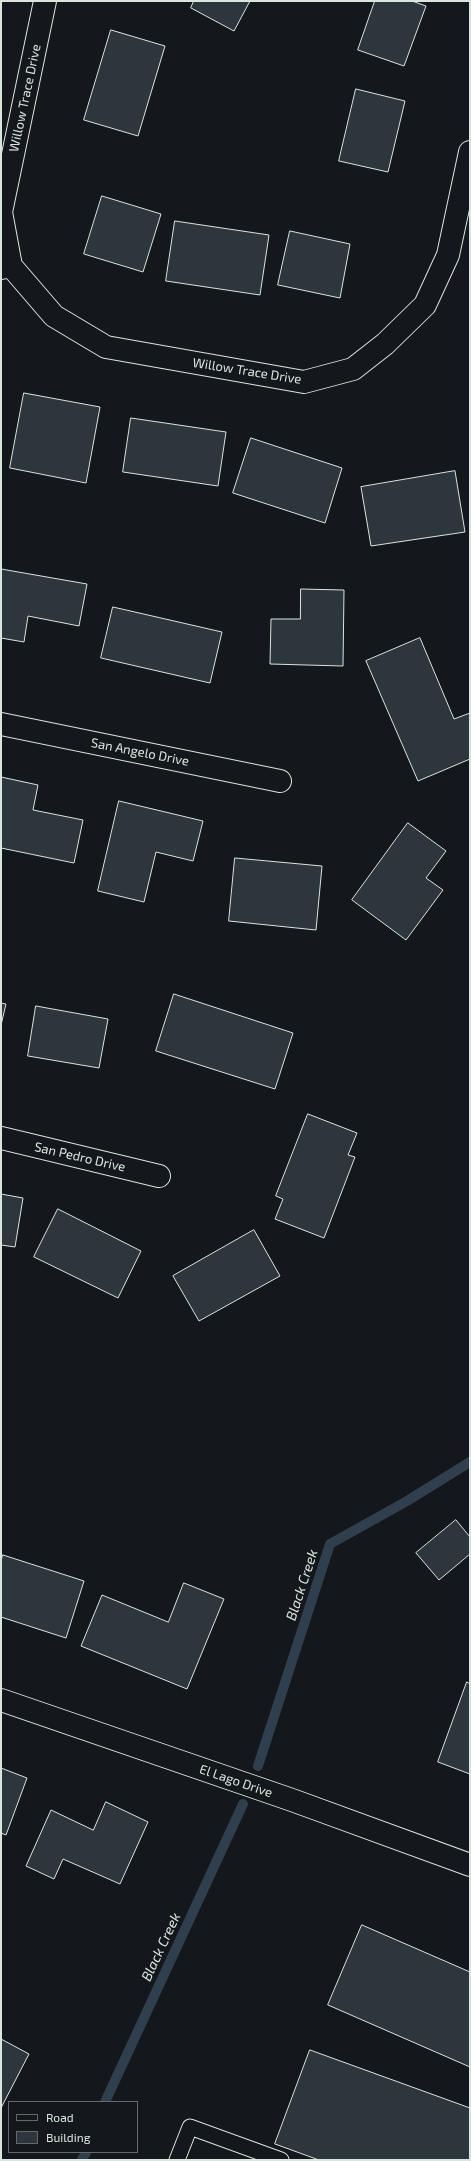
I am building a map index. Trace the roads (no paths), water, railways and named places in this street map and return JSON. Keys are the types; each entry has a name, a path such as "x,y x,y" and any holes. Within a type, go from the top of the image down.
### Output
{"street":[{"name":"Willow Trace Drive","path":"45,1 1,212 6,267 54,316 106,347 304,382 353,369 385,344 425,304 448,255 470,152"},
{"name":"San Angelo Drive","path":"1,724 280,781"},
{"name":"San Pedro Drive","path":"1,1138 159,1176"},
{"name":"El Lago Drive","path":"1,1700 292,1800 470,1865"}],"lane":[{"path":"177,2160 190,2127 281,2160"}],"waterway":[{"name":"Black Creek","path":"258,1766 330,1544 407,1501 470,1462"},
{"name":"Black Creek","path":"105,2101 243,1804"},
{"name":"Black Creek","path":"82,2160 86,2153"}]}
